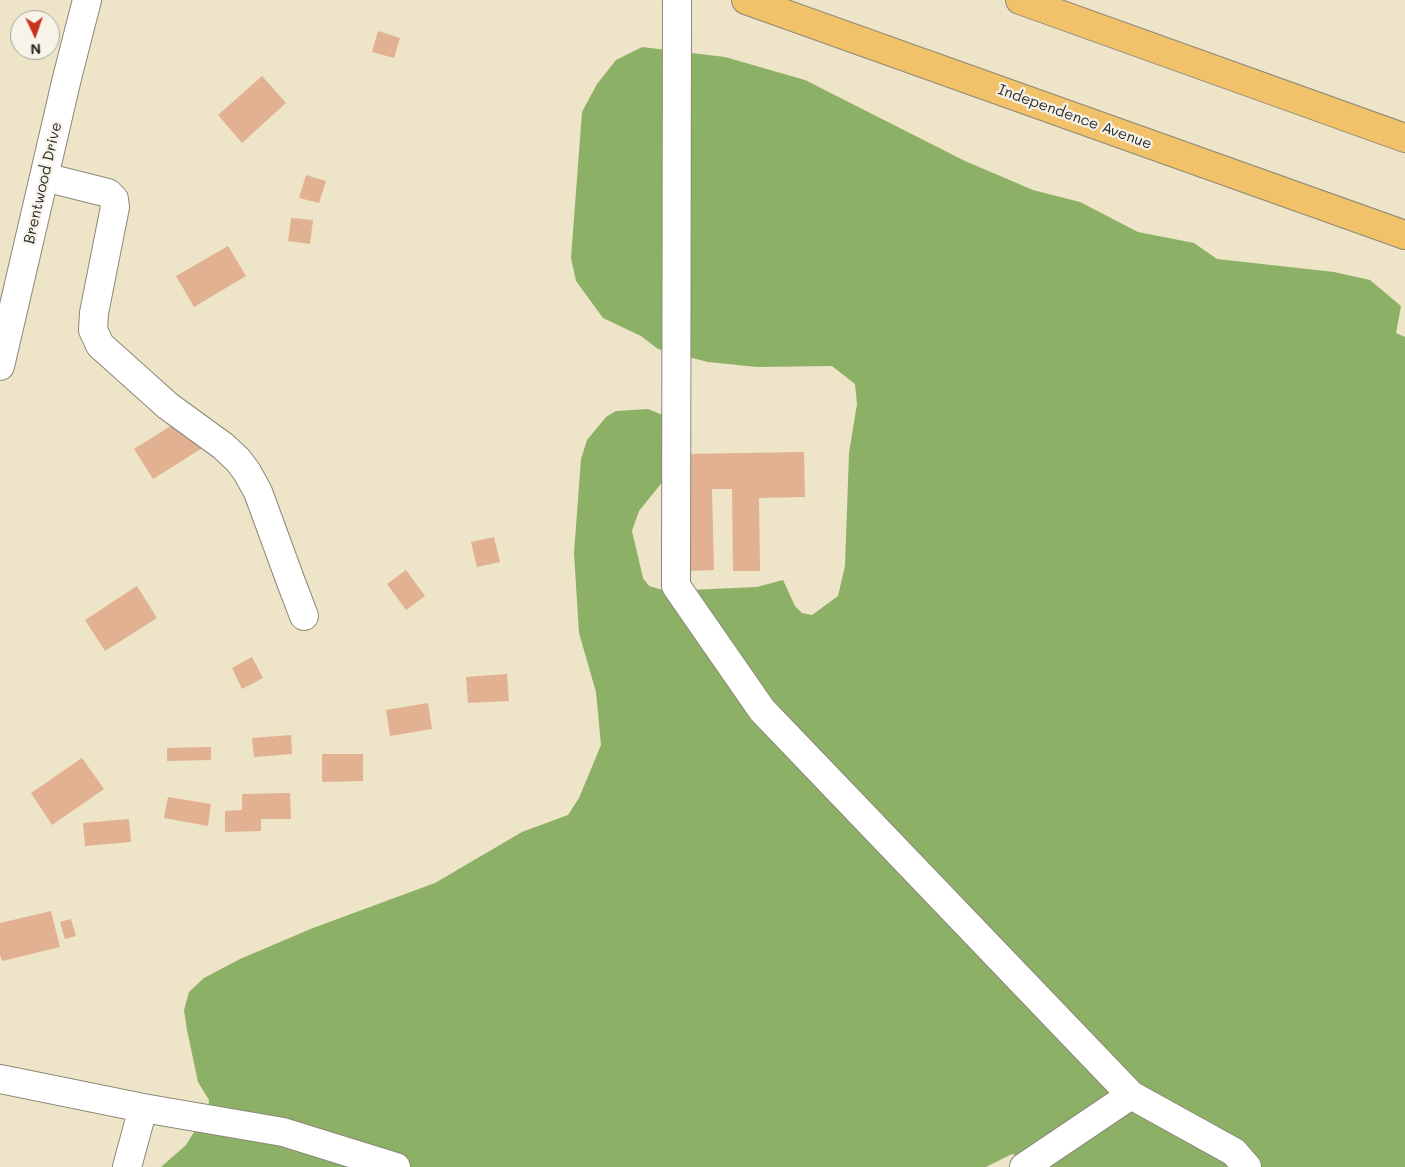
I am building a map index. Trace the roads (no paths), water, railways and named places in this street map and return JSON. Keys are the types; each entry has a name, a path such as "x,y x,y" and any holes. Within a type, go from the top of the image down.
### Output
{"main road":[{"name":"Independence Avenue","path":"746,0 1405,235"},
{"path":"1020,0 1405,138"}],"street":[{"name":"Brentwood Drive","path":"0,366 87,0"},
{"path":"676,0 676,586 762,710 1132,1095 1234,1152 1247,1167"},
{"path":"44,177 108,194 114,198 116,207 94,313 93,330 100,346 168,406 223,446 238,460 258,492 304,616"},
{"path":"0,1079 143,1108 283,1132 396,1167"},
{"path":"1024,1167 1132,1095"},
{"path":"127,1167 143,1108"}]}
